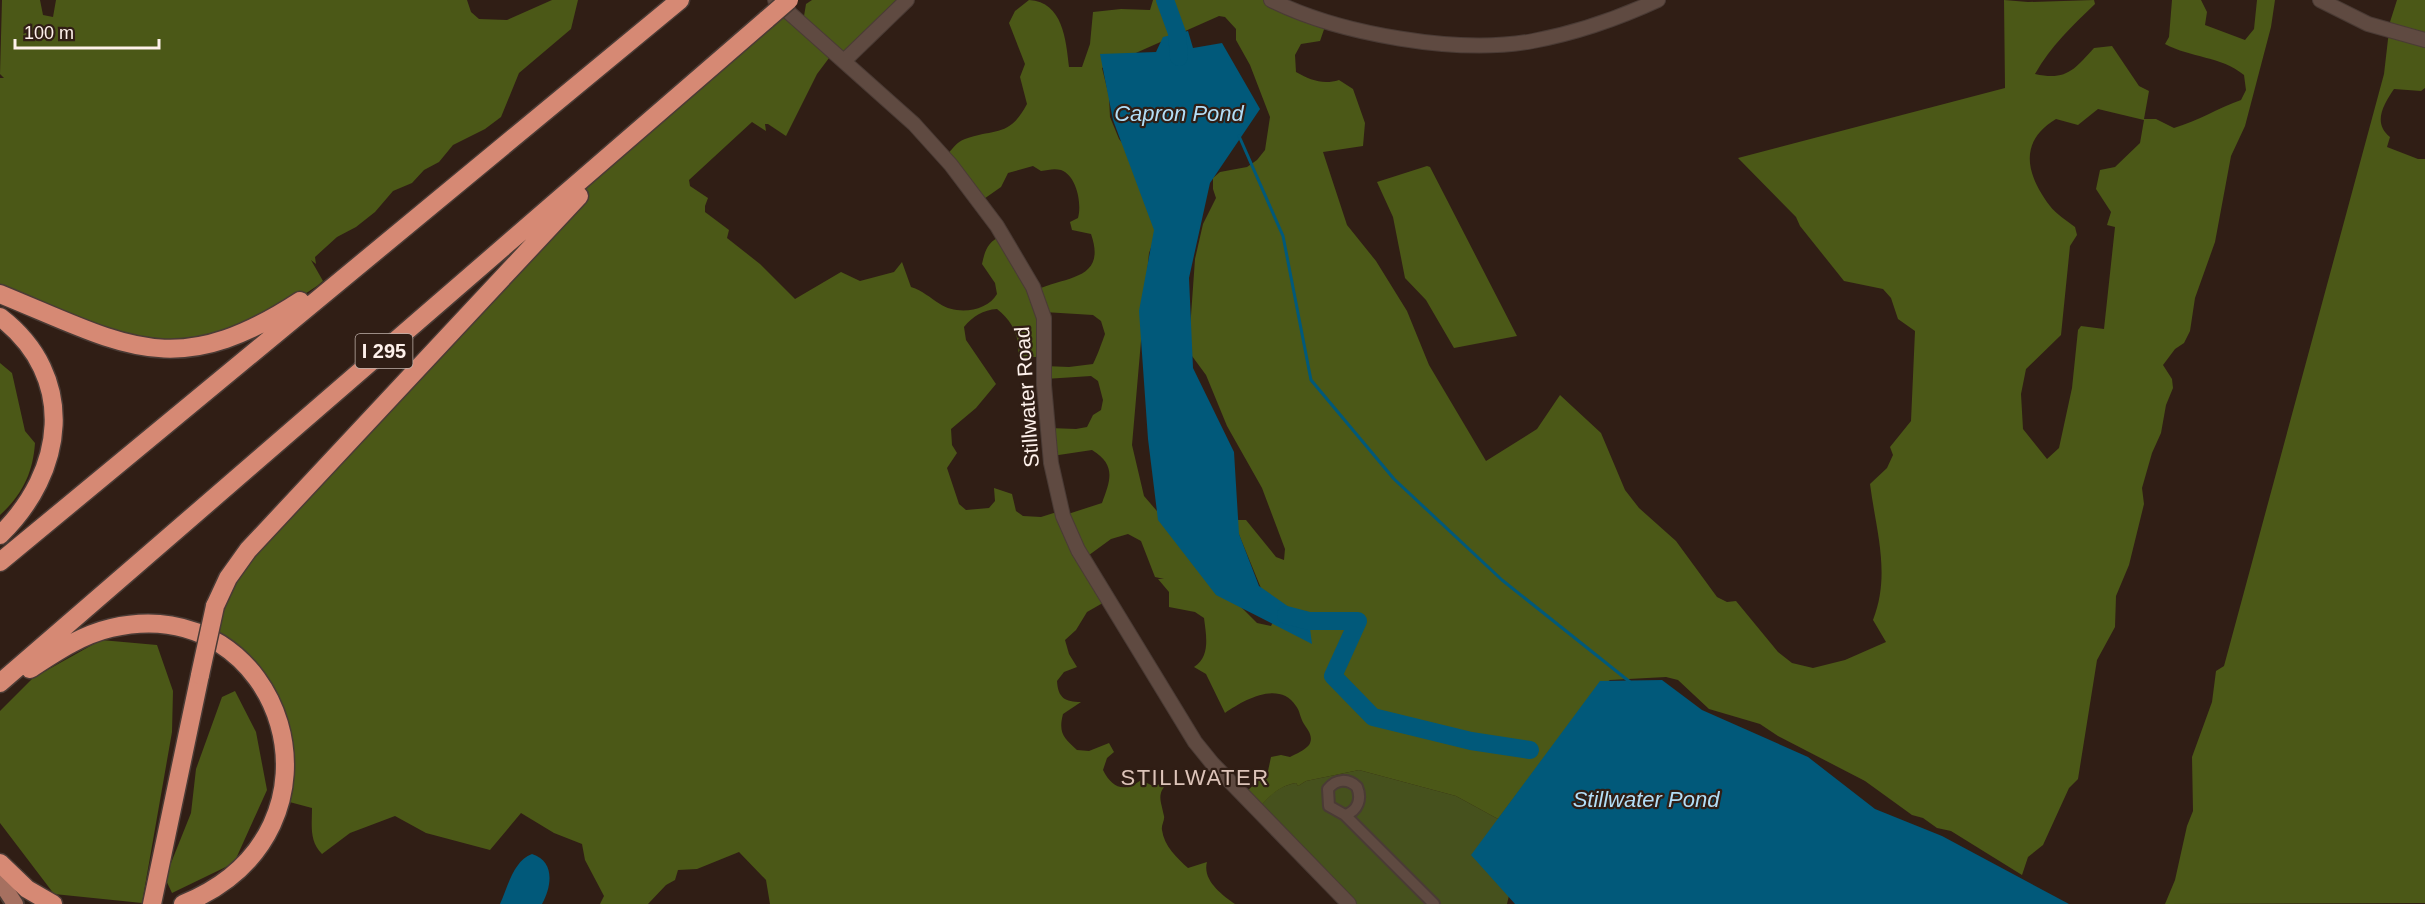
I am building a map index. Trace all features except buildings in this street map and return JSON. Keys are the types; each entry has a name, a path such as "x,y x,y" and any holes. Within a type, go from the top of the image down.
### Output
{"highway":[{"path":"0,562 680,0"},
{"name":"I 295","path":"0,683 789,0"},
{"path":"152,904 215,606 228,578 248,550 491,287 668,105"},
{"path":"0,294 124,344 154,349 188,348 222,341 255,328 374,252"},
{"path":"0,317 19,334 37,359 50,395 54,423 52,450 41,483 29,503 0,535"},
{"path":"0,692 74,642 100,631 135,624 167,626 200,635 231,654 256,678 274,708 283,737 285,771 278,811 266,837 248,862 222,884 183,904"},
{"path":"0,863 27,889 53,904"}],"main road":[{"path":"0,881 15,904"}],"street":[{"name":"Stillwater Road","path":"775,0 845,60 914,124 951,165 997,226 1033,287 1044,318 1044,385 1055,484 1063,516 1078,550 1195,742 1212,763 1348,904"},
{"path":"845,60 908,0"},
{"path":"1271,0 1334,23 1403,40 1482,44 1520,43 1549,38 1623,15 1658,0"},
{"path":"2320,0 2368,24 2425,40"},
{"path":"1345,815 1434,904"}],"green space":[{"path":"2,0 40,0 43,15 53,17 56,0 467,0 471,12 479,19 507,20 552,0 578,0 571,29 519,73 501,117 485,129 453,145 439,162 424,170 412,183 393,191 375,212 356,227 337,237 315,257 316,264 311,260 323,281 253,328 166,350 0,290 0,78 4,78 0,74"},
{"path":"812,0 905,0 842,54 832,54 817,74 786,136 768,124 765,124 766,131 752,122 689,180 690,186 708,198 705,212 729,230 727,238 760,264 795,299 841,272 860,281 894,272 902,262 911,287 954,310 979,308 986,305 997,294 995,283 982,264 988,247 1002,236 1036,290 1081,274 1094,260 1095,249 1091,234 1072,230 1070,222 1078,218 1079,198 1071,178 1066,173 1056,169 1041,171 1033,166 1008,173 1001,187 981,201 944,158 962,140 1007,127 1014,122 1027,104 1020,77 1025,64 1009,23 1015,11 1029,0 1040,2 1056,15 1064,34 1069,67 1082,67 1090,44 1093,12 1121,9 1150,10 1153,0 1281,0 1328,18 1320,41 1301,44 1295,55 1296,72 1317,81 1339,80 1353,89 1365,123 1363,146 1323,152 1347,225 1376,261 1407,311 1429,365 1486,461 1537,429 1560,395 1601,433 1625,490 1639,508 1676,541 1717,597 1727,602 1736,601 1778,652 1792,663 1813,668 1845,660 1886,642 1873,620 1881,586 1882,569 1870,484 1887,468 1893,455 1890,447 1911,421 1915,331 1898,319 1891,298 1883,289 1844,281 1800,226 1796,217 1738,158 2005,88 2004,0 2028,2 2094,0 2095,4 2055,45 2035,74 2062,75 2075,68 2094,48 2112,46 2139,86 2149,91 2144,119 2156,119 2174,128 2241,100 2246,90 2244,75 2235,69 2165,44 2169,37 2172,0 2201,0 2207,12 2205,25 2245,40 2254,29 2257,0 2275,0 2271,27 2245,126 2231,156 2215,242 2195,298 2190,331 2184,343 2175,349 2163,365 2172,379 2173,388 2166,405 2161,433 2152,453 2142,488 2144,504 2129,565 2116,596 2115,627 2097,660 2078,779 2069,788 2043,845 2028,857 2022,875 1951,831 1937,828 1923,818 1912,815 1865,781 1778,736 1760,724 1709,709 1678,680 1666,677 1610,680 1594,691 1498,819 1456,796 1359,770 1306,781 1298,786 1296,783 1284,787 1257,810 1243,795 1268,771 1271,757 1281,755 1290,757 1300,752 1309,745 1310,734 1296,706 1289,698 1280,694 1271,693 1251,698 1225,713 1206,674 1194,667 1205,651 1204,618 1195,612 1169,607 1169,592 1158,579 1164,579 1155,577 1141,541 1128,534 1111,539 1085,558 1108,600 1087,612 1076,630 1065,640 1069,654 1077,667 1064,672 1057,681 1059,691 1067,700 1081,702 1063,714 1061,726 1063,735 1077,750 1089,751 1109,743 1114,752 1107,758 1103,770 1114,785 1124,787 1141,780 1153,786 1168,782 1160,798 1165,841 1175,856 1188,868 1207,862 1206,869 1210,881 1219,892 1235,904 770,904 766,880 739,852 697,869 678,870 675,880 666,885 648,904 600,904 604,896 585,860 582,844 554,833 521,813 490,850 426,833 395,816 350,833 322,854 313,838 312,808 282,800 279,714 210,632 219,593 585,190 635,139 780,9 803,22 806,4","holes":["1219,16 1225,17 1236,29 1236,40 1250,65 1270,117 1265,150 1257,160 1247,167 1220,172 1213,178 1216,198 1203,224 1195,259 1189,344 1192,356 1206,375 1227,426 1262,488 1285,549 1284,560 1276,557 1246,520 1233,520 1274,620 1271,626 1257,623 1231,597 1144,496 1132,445 1149,253 1169,200 1119,139 1110,117 1109,96 1102,68","2098,109 2144,120 2140,143 2115,167 2100,170 2096,189 2111,212 2107,225 2115,227 2104,329 2081,326 2078,330 2072,388 2059,448 2047,459 2023,429 2021,394 2026,369 2061,335 2070,246 2077,235 2075,227 2052,209 2035,182 2031,170 2031,148 2044,128 2056,119 2078,125","997,309 1011,324 1018,342 1018,357 1043,357 1044,312 1093,315 1101,321 1105,334 1093,364 1069,367 1044,366 1045,379 1091,376 1098,381 1103,400 1101,410 1093,415 1087,427 1050,428 1052,456 1092,450 1105,461 1109,480 1102,503 1068,514 1060,511 1041,517 1023,516 1016,511 1012,494 994,488 995,501 989,508 966,510 959,504 947,468 957,453 952,445 951,429 976,408 996,384 966,340 964,327 979,314"]},
{"path":"2397,0 2425,0 2425,88 2421,91 2394,89 2384,107 2381,120 2385,132 2390,137 2387,147 2418,159 2425,159 2425,903 2165,904 2175,880 2187,826 2193,811 2192,757 2212,702 2216,671 2224,666 2384,74 2390,22"},
{"path":"1430,167 1517,336 1454,348 1426,300 1405,278 1393,217 1377,182"},
{"path":"0,363 12,373 25,431 35,443 32,464 25,483 0,515"},
{"path":"101,640 157,645 173,691 172,732 142,903 54,894 0,823 0,711 33,678"},
{"path":"235,691 256,732 267,790 234,863 172,893 165,878 191,813 196,769 222,697"},
{"path":"1359,770 1456,796 1498,819 1511,887 1507,904 1347,904 1257,810 1270,796 1284,787 1296,783 1298,786 1306,781"}],"water":[{"name":"Capron Pond","path":"1188,31 1193,48 1222,43 1260,109 1210,183 1189,278 1193,368 1234,452 1239,534 1259,586 1309,621 1312,644 1216,595 1158,520 1148,439 1139,311 1154,230 1113,120 1100,54 1156,52 1163,37"},
{"name":"Stillwater Pond","path":"1662,680 1702,710 1808,757 1875,809 1942,836 2069,904 1515,904 1471,855 1600,681"},
{"path":"532,854 545,862 548,868 548,890 542,904 500,904 516,868 525,857"}],"waterway":[{"path":"1165,0 1177,33 1179,57"},
{"path":"1239,136 1283,236 1311,380 1394,479 1502,580 1630,682"},
{"path":"1286,615 1309,621 1358,621 1333,676 1373,717 1471,741 1530,750"}],"district":[{"name":"STILLWATER","path":"1195,777"}]}
